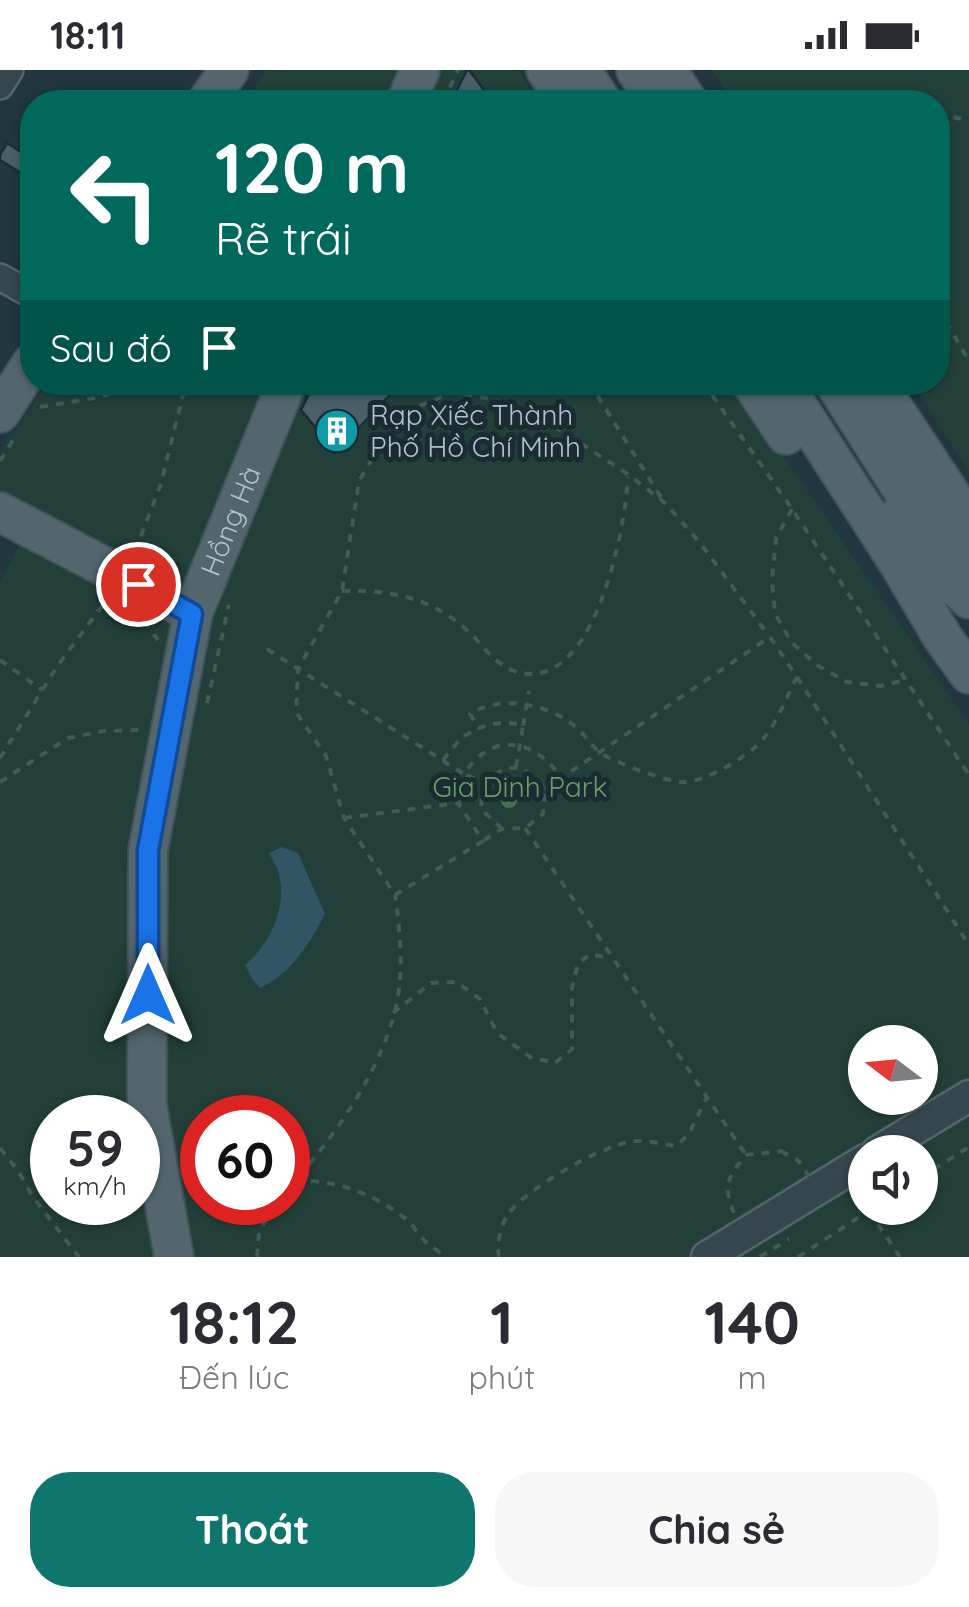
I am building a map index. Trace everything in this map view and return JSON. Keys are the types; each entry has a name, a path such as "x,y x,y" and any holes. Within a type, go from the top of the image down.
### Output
{"main road":[{"name":"Hồng Hà","path":"174,1257 147,1104 148,850 192,614 282,395"},
{"path":"760,395 878,575 943,638 969,674"},
{"path":"791,395 903,552 969,598"},
{"path":"814,395 903,552 943,638"},
{"path":"842,395 916,512 964,548"},
{"path":"885,395 951,495 964,548"},
{"path":"0,512 192,614"}],"street":[{"path":"0,86 10,70"},
{"path":"905,1135 969,1096"},
{"path":"707,1257 848,1170"}],"path":[{"path":"950,329 969,361"},
{"path":"0,460 18,418 106,395"},
{"path":"133,557 162,484 183,395"},
{"path":"310,1162 362,1088 389,1031 400,984 400,936 394,895 344,818 326,756 296,712 298,669 342,591 359,481 382,442 408,411 445,395"},
{"path":"469,395 540,417 665,503"},
{"path":"597,395 665,503 701,544 797,677 969,946"},
{"path":"712,395 969,775"},
{"path":"342,591 378,590 407,596 442,612 471,634 495,660 516,672 545,672 568,658 593,622 621,535 628,474"},
{"path":"792,509 776,538 772,581 776,614 791,642 818,665 847,682 880,686 906,680"},
{"path":"207,707 232,594"},
{"path":"0,758 58,665 105,602 148,625 159,641 156,652"},
{"path":"546,790 770,637"},
{"path":"266,649 464,774 483,782"},
{"path":"0,660 42,690"},
{"path":"479,728 470,714 480,707 500,702 526,705 575,725 599,752 645,772 684,782 726,769 764,740 797,677"},
{"path":"516,767 529,691"},
{"path":"0,782 68,738 104,731 142,730 145,714"},
{"path":"443,760 462,737 479,728 513,722 523,726"},
{"path":"483,842 458,803 464,774 475,757 490,747 518,746 545,759 562,778"},
{"path":"394,895 502,829 525,828 544,814 546,790 533,774 516,767 501,768 483,782 480,809 502,829"},
{"path":"344,818 458,803"},
{"path":"525,828 746,1154"},
{"path":"393,1013 431,983 456,982 480,999 497,1033 530,1057 555,1063 572,1048 572,988 578,964 590,954 613,958"},
{"path":"499,1257 499,1237 508,1214 532,1193 558,1174 610,1147 633,1141 676,1146 688,1134 707,1097"},
{"path":"938,1167 969,1147"},
{"path":"0,1148 80,1257"},
{"path":"781,1151 799,1161 812,1181 738,1226 726,1191 733,1170 746,1154 781,1151"},
{"path":"310,1180 348,1186 382,1202 447,1257"},
{"path":"801,1256 848,1224"},
{"path":"257,1257 263,1225"},
{"path":"881,1225 900,1257"}],"green space":[{"path":"267,70 518,70 532,90 253,90"},
{"path":"712,70 969,70 969,472 920,395 950,395 950,90 725,90"},
{"name":"Gia Dinh Park","path":"40,395 741,395 969,724 969,1257 0,1257 0,582 35,513 0,490 0,451"}],"water":[{"path":"282,847 298,853 325,914 290,966 260,988 245,965 269,936 278,912 281,887 269,853"}],"building":[{"path":"469,70 484,90 457,90"},
{"path":"7,143 20,151 20,172 0,160"},
{"name":"Rạp Xiếc Thành Phố Hồ Chí Minh","path":"308,395 390,395 336,452 301,410"}],"place":[{"name":"Rạp Xiếc Thành Phố Hồ Chí Minh","path":"337,431"}],"route":[{"path":"138,584 192,614 148,850 148,995"}]}
